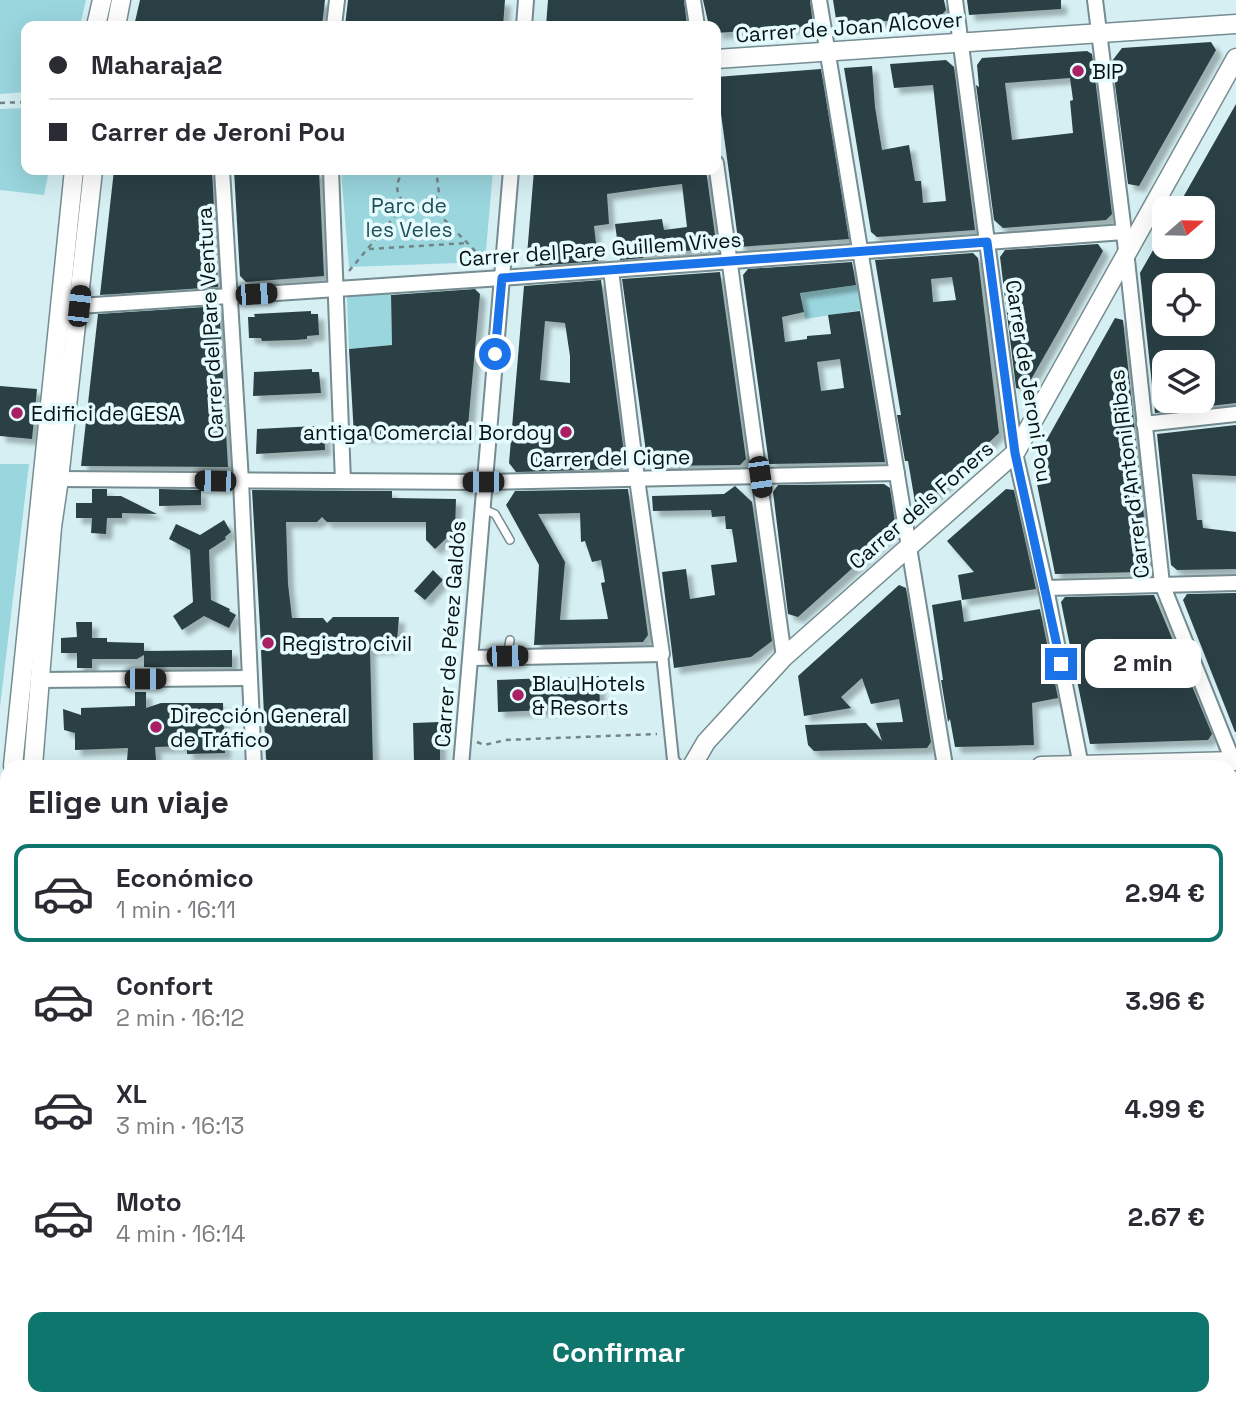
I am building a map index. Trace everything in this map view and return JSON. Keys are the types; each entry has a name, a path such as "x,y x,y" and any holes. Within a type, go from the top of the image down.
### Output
{"street":[{"path":"97,21 102,0"},
{"path":"117,21 121,0"},
{"path":"335,21 337,0"},
{"path":"524,21 526,0"},
{"path":"693,0 696,21"},
{"path":"819,0 944,760"},
{"name":"Carrer de Jeroni Pou","path":"955,0 1015,453 1046,588 1080,760"},
{"path":"1095,0 1126,254"},
{"name":"Carrer de Joan Alcover","path":"721,59 1236,24"},
{"name":"Carrer dels Foners","path":"696,760 706,742 784,656 1015,453 1236,58"},
{"path":"14,760 73,175"},
{"path":"33,760 52,527 92,175"},
{"name":"Carrer del Pare Ventura","path":"222,175 254,760"},
{"path":"331,175 343,481"},
{"name":"Carrer de Pérez Galdós","path":"462,760 511,175"},
{"path":"718,175 784,656"},
{"name":"Carrer del Pare Guillem Vives","path":"79,306 1124,232"},
{"name":"Carrer d'Antoni Ribas","path":"1126,254 1162,584 1235,760"},
{"path":"611,270 662,654 673,760"},
{"path":"1144,425 1236,414"},
{"name":"Carrer del Cigne","path":"59,479 483,482 897,473"},
{"path":"1046,588 1236,583"},
{"path":"471,658 662,654"},
{"path":"40,680 250,678"}],"lane":[{"path":"481,508 495,514 510,540"},
{"path":"507,656 510,640"}],"path":[{"path":"0,103 21,103"},
{"path":"400,175 397,192 405,204 416,208 430,205 439,194 439,184 434,175"},
{"path":"335,288 405,204"},
{"path":"430,205 502,278"},
{"path":"367,249 467,243"},
{"path":"477,739 477,743 484,745 506,740 663,734 670,737"}],"green space":[{"path":"0,0 86,0 81,21 21,21 21,92 0,94"},
{"path":"21,108 21,175 48,175 44,195 0,190 0,109"},
{"name":"Parc de les Veles","path":"341,175 493,175 485,262 349,267"},
{"path":"857,285 862,310 805,319 801,293"},
{"path":"391,293 392,345 349,349 347,297"},
{"path":"0,464 29,464 0,707"}],"building":[{"path":"140,0 325,0 323,21 135,21"},
{"path":"348,0 505,0 503,21 346,21"},
{"path":"548,0 684,0 686,21 546,21"},
{"path":"703,0 810,0 813,26 721,33 721,21 708,21"},
{"path":"833,0 944,0 946,10 940,17 842,24 836,19"},
{"path":"967,0 1061,0 1061,9 969,15"},
{"path":"1211,42 1216,50 1139,186 1128,184 1112,61 1122,48"},
{"path":"1087,51 1092,54 1112,214 1106,220 1003,228 994,220 976,85 979,87 977,65 982,58","holes":["1070,78 1073,100 1070,101 1073,133 1012,140 1005,83"]},
{"path":"946,60 954,67 975,230 877,237 871,232 844,68 872,66 882,150 909,145 915,181 921,181 923,203 946,201 933,85 894,88 890,64"},
{"path":"821,69 849,239 739,247 721,114 721,77"},
{"path":"1236,104 1236,403 1215,405 1215,350 1152,350 1152,385 1140,273 1152,252 1152,259 1215,259 1215,196 1184,196"},
{"path":"113,175 212,175 218,287 100,295"},
{"path":"234,175 319,175 324,276 246,282 240,276"},
{"path":"534,175 707,175 716,242 711,249 644,254 643,258 620,260 615,224 662,219 664,230 687,227 682,184 607,194 609,224 594,226 598,261 536,266 527,255"},
{"path":"1098,244 1103,251 1025,390 1016,388 1000,257 1005,250"},
{"path":"973,253 978,258 999,433 923,505 915,502 908,461 905,461 897,415 901,415 875,260","holes":["952,277 956,300 933,302 931,279"]},
{"path":"852,262 856,285 800,293 804,312 782,317 785,342 807,339 807,336 831,334 828,315 860,311 885,462 769,464 743,275 748,269","holes":["840,359 844,388 821,391 817,362"]},
{"path":"720,272 746,459 740,465 648,466 622,279"},
{"path":"601,280 625,460 617,469 516,472 509,463 524,286","holes":["545,321 565,323 570,356 570,383 540,380"]},
{"path":"475,289 480,294 467,437 354,436 349,349 392,345 391,295"},
{"path":"219,306 228,467 81,466 98,314"},
{"path":"311,311 311,314 318,314 319,335 295,340 262,341 261,338 249,338 248,317 255,317 254,314"},
{"path":"1115,318 1123,320 1149,564 1141,572 1055,574 1033,464"},
{"path":"312,369 312,372 319,372 321,393 253,396 254,372"},
{"name":"Edifici de GESA","path":"0,386 37,389 32,439 0,436"},
{"path":"1236,425 1236,476 1192,474 1197,520 1202,520 1203,528 1236,532 1236,569 1177,570 1171,565 1157,434"},
{"path":"316,426 316,430 324,430 325,450 256,454 257,429"},
{"path":"884,484 890,488 896,529 798,617 788,614 773,492 778,485"},
{"path":"735,486 752,502 772,641 751,657 674,668 662,572 686,569 690,599 715,595 711,565 737,562 732,529 726,529 725,516 712,517 711,510 653,511 652,496 724,494"},
{"path":"92,489 107,489 107,496 121,496 157,514 122,513 122,518 107,518 106,534 91,533 92,518 76,518 76,503 92,503"},
{"path":"159,489 201,490 201,505 159,506"},
{"path":"628,489 648,635 643,642 534,645 539,565 506,505 515,491","holes":["580,513 581,542 585,541 592,562 601,560 605,582 601,583 608,619 560,620 565,562 538,514"]},
{"path":"1006,489 1014,490 1036,589 962,600 958,575 974,572 947,541"},
{"path":"252,490 392,491 392,498 456,499 455,530 435,549 426,540 426,522 327,522 322,517 317,522 286,522 292,618 323,618 327,623 333,617 399,617 397,641 392,642 392,648 370,649 373,760 266,759 261,650 272,650 261,644"},
{"path":"224,520 231,532 226,539 209,550 211,600 236,615 229,628 204,616 182,630 173,616 193,602 190,550 169,539 176,524 200,535"},
{"path":"433,570 443,580 425,600 414,591"},
{"path":"899,585 906,588 931,742 927,748 814,751 808,745 805,725 866,723 882,741 876,723 903,722 899,699 871,704 862,678 841,697 851,708 804,716 798,676"},
{"path":"1236,593 1235,732 1183,600 1187,594"},
{"path":"1154,595 1212,734 1208,740 1090,744 1061,602 1065,597"},
{"path":"961,600 964,622 1040,609 1058,698 1032,703 1034,745 955,747 941,680 932,605"},
{"path":"76,622 92,622 92,638 107,638 107,642 144,643 144,651 232,650 232,667 144,667 144,655 137,659 92,659 92,668 77,668 77,653 61,653 61,638 77,637"},
{"path":"599,676 600,708 498,712 497,680"},
{"path":"135,692 146,692 146,708 161,703 223,703 225,753 187,754 187,746 155,747 156,760 127,760 128,748 75,750 75,733 64,730 63,709 81,715 81,708 135,706"},
{"path":"440,722 440,760 414,760 413,723"}],"place":[{"name":"BIP","path":"1078,71"},
{"name":"Edifici de GESA","path":"17,413"},
{"name":"antiga Comercial Bordoy","path":"566,432"},
{"name":"Registro civil","path":"268,643"},
{"name":"Blau Hotels & Resorts","path":"518,695"},
{"name":"Dirección General de Tráfico","path":"156,727"}],"route":[{"path":"495,354 502,278 987,242 1015,453 1061,664"}]}
